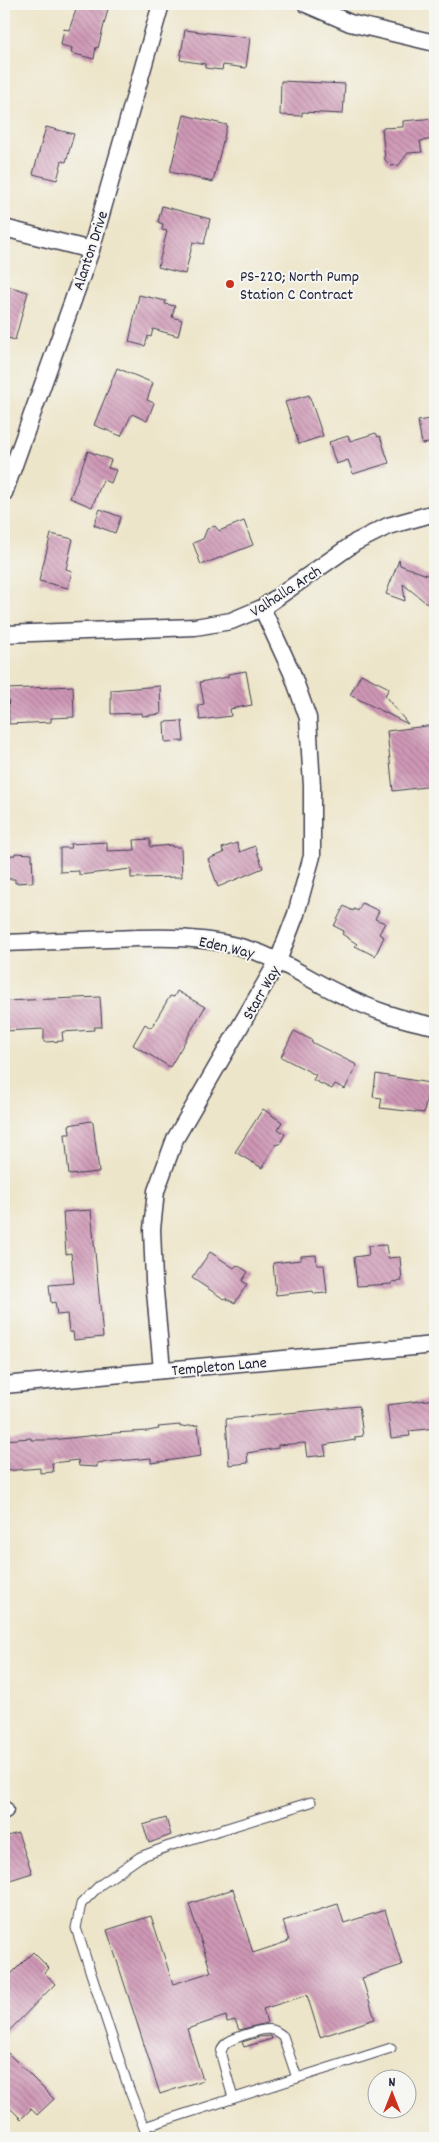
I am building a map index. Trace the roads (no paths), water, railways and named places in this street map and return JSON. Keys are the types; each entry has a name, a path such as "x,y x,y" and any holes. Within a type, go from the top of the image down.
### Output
{"street":[{"name":"Alanton Drive","path":"4,493 91,250 161,4"},
{"path":"306,4 350,23 435,43"},
{"path":"4,228 91,250"},
{"name":"Valhalla Arch","path":"4,634 195,627 231,621 262,608 356,542 388,526 435,513"},
{"name":"Starr Way","path":"162,1370 152,1238 156,1191 175,1139 278,961 296,914 312,856 312,786 308,718 292,673 262,608"},
{"name":"Eden Way","path":"4,943 161,937 197,938 225,942 278,961 340,995 384,1014 435,1026"},
{"name":"Templeton Lane","path":"4,1385 435,1345"}],"lane":[{"path":"148,2138 129,2088 76,1928 81,1904 100,1885 140,1858 169,1846 311,1802"},
{"path":"233,2098 221,2055 222,2048 227,2042 265,2029 278,2031 283,2036 298,2078"},
{"path":"144,2127 391,2048"}],"place":[{"name":"PS-220; North Pump Station C Contract","path":"230,284"}]}
